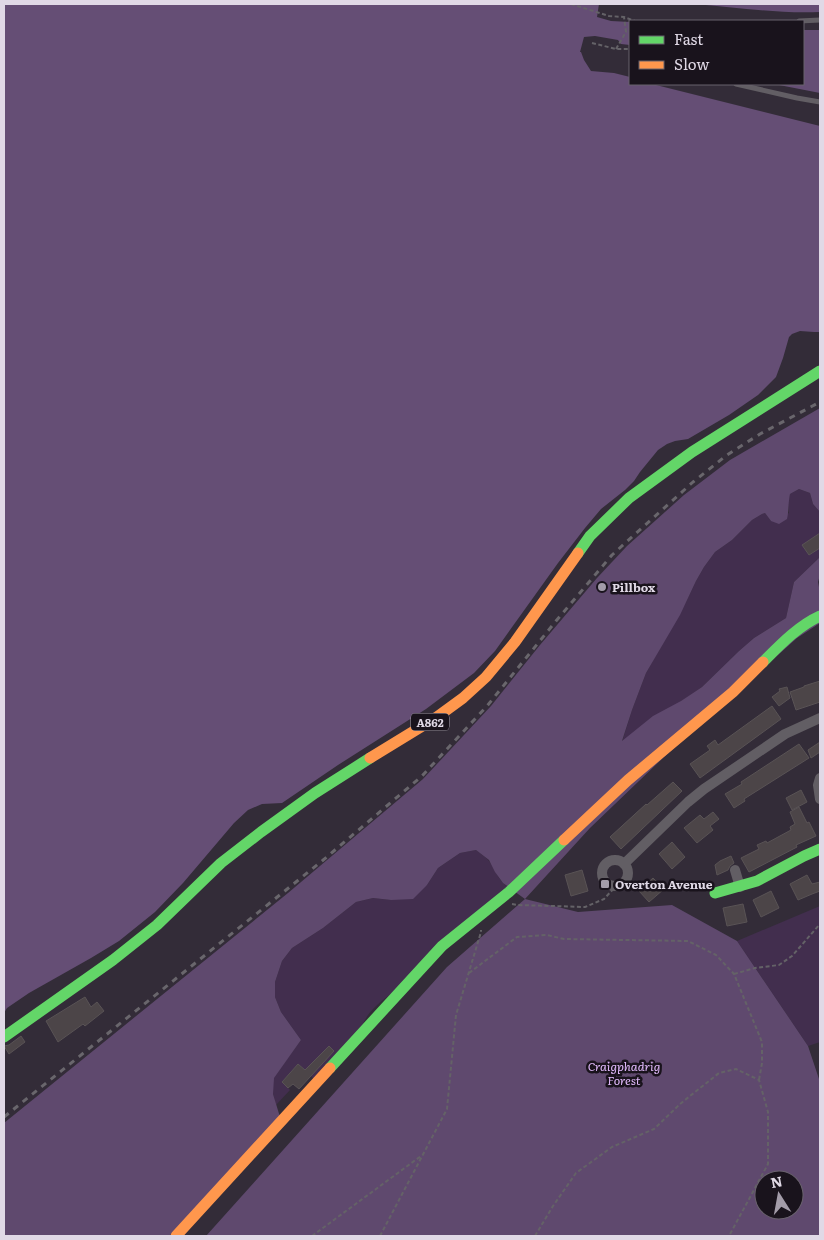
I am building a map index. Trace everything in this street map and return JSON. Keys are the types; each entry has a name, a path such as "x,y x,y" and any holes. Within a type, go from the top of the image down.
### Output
{"main road":[{"name":"A862","path":"4,1037 113,960 157,925 221,863 261,832 316,793 437,717 463,698 486,677 515,642 590,536 629,498 692,452 820,371"},
{"path":"176,1236 442,946 509,892 628,780 733,692 788,637 820,616"},
{"path":"715,893 758,880 804,855 820,849"}],"street":[{"path":"624,864 704,789 785,734 820,718"},
{"path":"820,778 818,785 820,799"},
{"path":"616,860 627,867 628,876 624,883 616,886 608,884 602,873 605,865 616,860"},
{"path":"735,870 740,887"}],"lane":[{"path":"804,21 820,20"},
{"path":"740,85 820,102"}],"path":[{"path":"571,4 609,16 633,20"},
{"path":"616,49 626,32 624,17"},
{"path":"592,43 616,49 629,49"},
{"path":"498,901 518,905 585,907 604,899 616,886"},
{"path":"380,1236 447,1109 456,1015 482,932 476,918"},
{"path":"734,974 755,968 779,965 792,956 820,924"},
{"path":"469,973 517,936 547,935 564,939 688,941 716,955 734,974 762,1042 762,1063 759,1080 768,1112 768,1164 729,1236"},
{"path":"536,1236 553,1206 576,1173 612,1148 654,1129 680,1104 719,1073 736,1069 759,1080"},
{"path":"312,1236 423,1154"}],"shaded area":[{"path":"4,4 599,4 597,17 611,21 629,22 629,45 621,44 618,40 595,36 584,37 580,52 591,71 629,77 629,85 656,85 820,126 820,332 800,331 792,334 789,337 776,377 758,395 688,439 675,441 658,450 634,481 601,509 585,528 495,651 474,673 426,709 282,803 262,804 248,810 234,823 183,883 155,912 119,941 29,993 7,1008 4,1013"},
{"path":"694,4 820,4 820,12 773,11"},
{"path":"804,30 820,30 820,93 779,85 804,85"},
{"path":"799,489 810,493 813,504 820,512 820,557 794,582 786,618 754,638 702,687 622,742 646,673 704,567 715,552 732,540 752,520 765,513 771,521 789,513 788,501 790,494"},
{"path":"476,850 488,860 501,881 508,887 374,1008 362,1026 315,1080 298,1064 282,1082 290,1090 276,1105 273,1094 273,1078 301,1040 281,1012 275,997 275,982 282,961 292,948 323,928 356,902 373,898 391,900 427,885 438,868 460,853"},
{"path":"820,906 820,1042 808,1046 737,941"}],"green space":[{"path":"820,408 820,512 813,504 810,493 799,489 790,494 787,519 779,524 771,521 765,513 762,514 752,520 732,540 715,552 696,581 680,615 646,673 622,741 653,716 702,687 754,638 786,618 794,582 820,557 818,582 820,592 820,623 797,638 664,757 590,828 525,899 503,883 489,860 476,850 460,853 438,868 427,885 413,899 391,900 373,898 356,902 323,928 292,948 282,961 275,982 275,997 281,1012 301,1040 274,1078 273,1094 280,1117 169,1236 4,1236 4,1123 288,893 423,779 491,706 597,578 627,546 684,495 730,460"},
{"name":"Craigphadrig Forest","path":"525,899 578,912 672,905 737,941 808,1046 820,1082 820,1236 206,1236 447,967"}],"building":[{"path":"820,533 820,548 809,555 802,545"},
{"path":"820,681 820,702 796,710 790,692"},
{"path":"787,687 790,698 779,706 772,697 780,691 779,689"},
{"path":"772,706 781,719 700,778 690,764 710,750 707,746 715,740 718,745"},
{"path":"820,742 820,752 811,758 808,750"},
{"path":"799,744 809,758 744,799 745,801 734,808 725,794"},
{"path":"673,782 682,791 621,849 610,837"},
{"path":"801,790 807,802 792,810 786,798"},
{"path":"799,807 816,836 796,845 797,847 749,872 741,858 759,849 757,845 766,841 767,843 791,830 790,827 795,824 790,812"},
{"path":"713,812 719,819 710,826 713,830 697,843 684,828 700,815 704,819"},
{"path":"672,842 685,857 672,869 659,854"},
{"path":"731,856 734,863 728,870 717,875 715,865"},
{"path":"582,870 588,891 571,896 565,875"},
{"path":"807,875 812,884 820,882 820,891 798,900 790,884"},
{"path":"653,878 664,889 649,902 639,891"},
{"path":"771,891 779,908 761,917 753,900"},
{"path":"743,904 747,922 727,926 723,908"},
{"path":"85,997 91,1007 97,1002 104,1011 85,1026 83,1024 58,1042 46,1021"},
{"path":"21,1036 25,1042 9,1054 4,1046 9,1045"},
{"path":"329,1046 334,1051 299,1089 293,1084 288,1088 282,1082 298,1064 305,1070"}],"railway":[{"path":"4,1117 322,861 422,776 487,706 612,555 693,482 727,455 760,434 820,402"}],"traffic: fast":[{"path":"578,553 590,536 629,498 692,452 820,371"},
{"path":"763,662 797,630 820,616"},
{"path":"4,1037 113,960 157,925 221,863 261,832 315,793 370,758"},
{"path":"330,1068 442,946 509,892 564,840"},
{"path":"715,893 757,881 820,849"}],"traffic: slow":[{"path":"370,758 437,717 463,698 486,677 515,642 578,553"},
{"path":"564,840 628,780 733,692 763,662"},
{"path":"176,1236 330,1068"}],"place":[{"name":"Pillbox","path":"602,587"},
{"name":"Overton Avenue","path":"605,884"}]}
